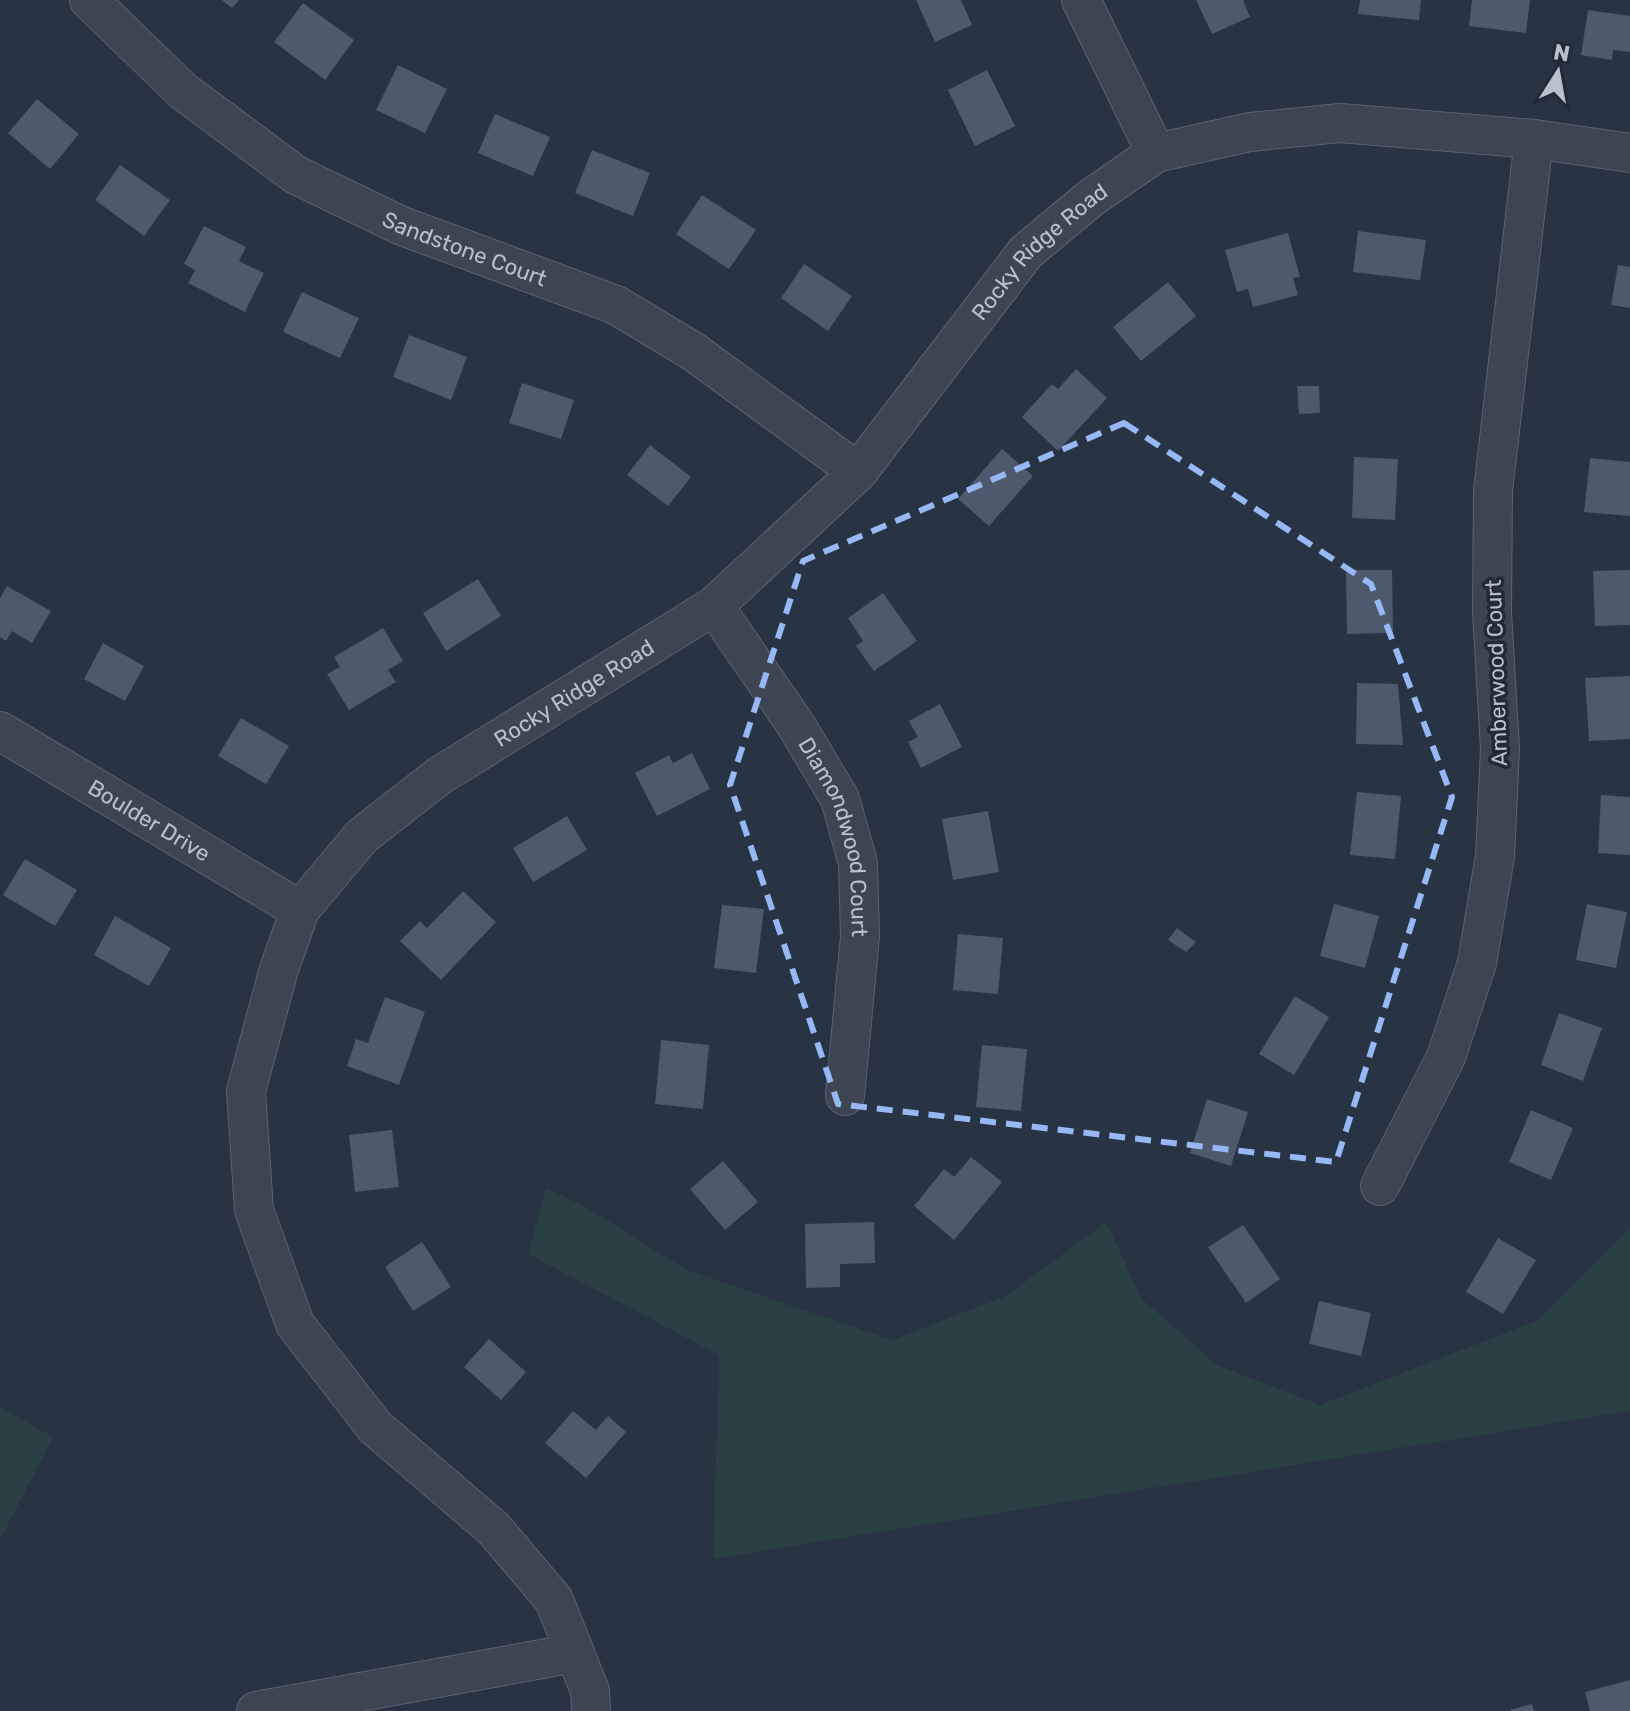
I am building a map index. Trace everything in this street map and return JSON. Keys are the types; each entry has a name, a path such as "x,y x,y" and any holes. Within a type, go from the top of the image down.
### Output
{"street":[{"name":"Sandstone Court","path":"89,0 183,91 296,175 402,226 616,305 694,352 858,472"},
{"path":"1081,0 1156,153"},
{"name":"Rocky Ridge Road","path":"591,1711 590,1691 554,1600 494,1529 375,1427 295,1324 254,1210 246,1091 279,969 300,910 362,836 439,776 714,606 858,472 1026,252 1091,198 1156,153 1250,132 1340,123 1534,139 1630,153"},
{"name":"Amberwood Court","path":"1380,1186 1446,1057 1477,963 1495,856 1500,749 1492,612 1493,491 1534,139"},
{"name":"Diamondwood Court","path":"714,606 796,725 840,799 858,863 860,936 845,1096"},
{"name":"Boulder Drive","path":"0,731 300,910"},
{"path":"256,1711 575,1653"}],"highlighted area":[{"path":"1124,423 1371,584 1452,797 1336,1162 838,1104 730,785 803,561"}],"green space":[{"path":"546,1188 586,1207 685,1269 892,1340 1006,1296 1106,1222 1142,1299 1217,1365 1320,1405 1539,1320 1630,1229 1630,1411 713,1559 719,1355 528,1254"},
{"path":"0,1407 53,1437 0,1540"}],"building":[{"path":"222,0 239,0 232,8"},
{"path":"916,0 961,0 972,25 935,42"},
{"path":"1196,0 1243,0 1250,17 1212,34"},
{"path":"1360,0 1421,0 1419,20 1358,14"},
{"path":"1472,0 1530,0 1526,33 1469,26"},
{"path":"303,3 354,40 325,80 274,42"},
{"path":"1588,10 1630,16 1630,52 1613,50 1612,60 1581,55"},
{"path":"398,65 447,89 425,133 376,110"},
{"path":"987,70 1015,126 975,146 948,90"},
{"path":"37,99 79,134 50,169 8,133"},
{"path":"495,114 550,137 533,176 478,153"},
{"path":"592,150 650,173 633,216 575,193"},
{"path":"120,165 170,200 144,236 95,200"},
{"path":"702,195 756,230 729,269 676,234"},
{"path":"204,226 246,247 239,261 264,273 245,312 188,283 195,270 184,264"},
{"path":"1358,231 1426,240 1420,280 1353,272"},
{"path":"1288,233 1300,277 1293,278 1298,295 1253,307 1248,289 1237,292 1225,250"},
{"path":"804,264 852,296 828,331 781,298"},
{"path":"1618,265 1630,267 1630,308 1611,305"},
{"path":"1168,282 1196,316 1141,361 1113,327"},
{"path":"302,292 359,318 340,358 283,332"},
{"path":"409,335 467,357 451,400 393,377"},
{"path":"1076,369 1107,398 1058,451 1022,417 1052,384 1058,389"},
{"path":"522,383 574,400 561,439 509,423"},
{"path":"1297,386 1319,386 1320,413 1299,414"},
{"path":"650,445 691,477 668,506 627,475"},
{"path":"1002,449 1033,476 989,526 958,499"},
{"path":"1354,457 1398,459 1395,520 1352,518"},
{"path":"1590,458 1630,462 1630,516 1584,512"},
{"path":"1346,570 1392,570 1393,633 1347,634"},
{"path":"1630,570 1630,625 1595,626 1593,571"},
{"path":"478,579 501,616 446,651 423,613"},
{"path":"7,586 51,611 32,643 12,631 6,641 0,637 0,598"},
{"path":"883,593 917,641 874,671 856,646 863,641 848,618"},
{"path":"383,628 403,661 388,670 396,682 349,710 327,674 340,667 334,657"},
{"path":"103,643 144,666 125,701 84,679"},
{"path":"1630,676 1630,739 1589,741 1585,678"},
{"path":"1357,683 1398,684 1403,745 1356,744"},
{"path":"940,704 962,747 921,768 908,742 918,737 909,721"},
{"path":"241,718 289,746 266,784 218,756"},
{"path":"692,753 710,789 657,816 635,773 669,755 673,763"},
{"path":"1357,792 1401,796 1395,859 1350,855"},
{"path":"1601,795 1630,797 1630,855 1598,853"},
{"path":"988,811 999,872 953,880 942,819"},
{"path":"567,816 587,850 533,882 513,848"},
{"path":"25,859 77,890 55,926 3,895"},
{"path":"463,891 496,922 441,980 400,941 420,921 427,928"},
{"path":"1334,904 1379,916 1365,968 1320,956"},
{"path":"1587,904 1627,912 1616,968 1576,960"},
{"path":"722,905 764,909 756,973 714,968"},
{"path":"115,916 171,948 149,986 94,955"},
{"path":"1177,928 1196,942 1186,952 1168,940"},
{"path":"958,934 1003,938 998,994 953,990"},
{"path":"1295,996 1329,1017 1294,1075 1259,1054"},
{"path":"385,997 425,1012 399,1085 347,1066 356,1039 368,1043"},
{"path":"1559,1013 1602,1028 1583,1081 1541,1065"},
{"path":"661,1040 709,1045 703,1109 655,1104"},
{"path":"982,1045 1027,1049 1021,1111 976,1107"},
{"path":"1207,1099 1248,1112 1231,1166 1190,1153"},
{"path":"1531,1110 1573,1128 1551,1180 1509,1162"},
{"path":"392,1130 399,1187 355,1192 349,1135"},
{"path":"971,1157 1002,1182 954,1240 914,1206 944,1169 954,1177"},
{"path":"723,1161 758,1202 725,1230 690,1189"},
{"path":"874,1222 875,1263 840,1264 840,1287 806,1288 805,1224"},
{"path":"1243,1225 1280,1279 1246,1303 1208,1247"},
{"path":"1498,1238 1536,1260 1503,1314 1466,1292"},
{"path":"422,1242 451,1287 413,1311 385,1267"},
{"path":"1319,1301 1371,1313 1361,1356 1309,1344"},
{"path":"489,1339 526,1372 501,1400 464,1367"},
{"path":"573,1411 596,1430 608,1416 626,1432 586,1478 545,1443"},
{"path":"1630,1680 1630,1711 1590,1711 1585,1692"},
{"path":"1532,1704 1534,1711 1510,1711 1510,1710"}]}
